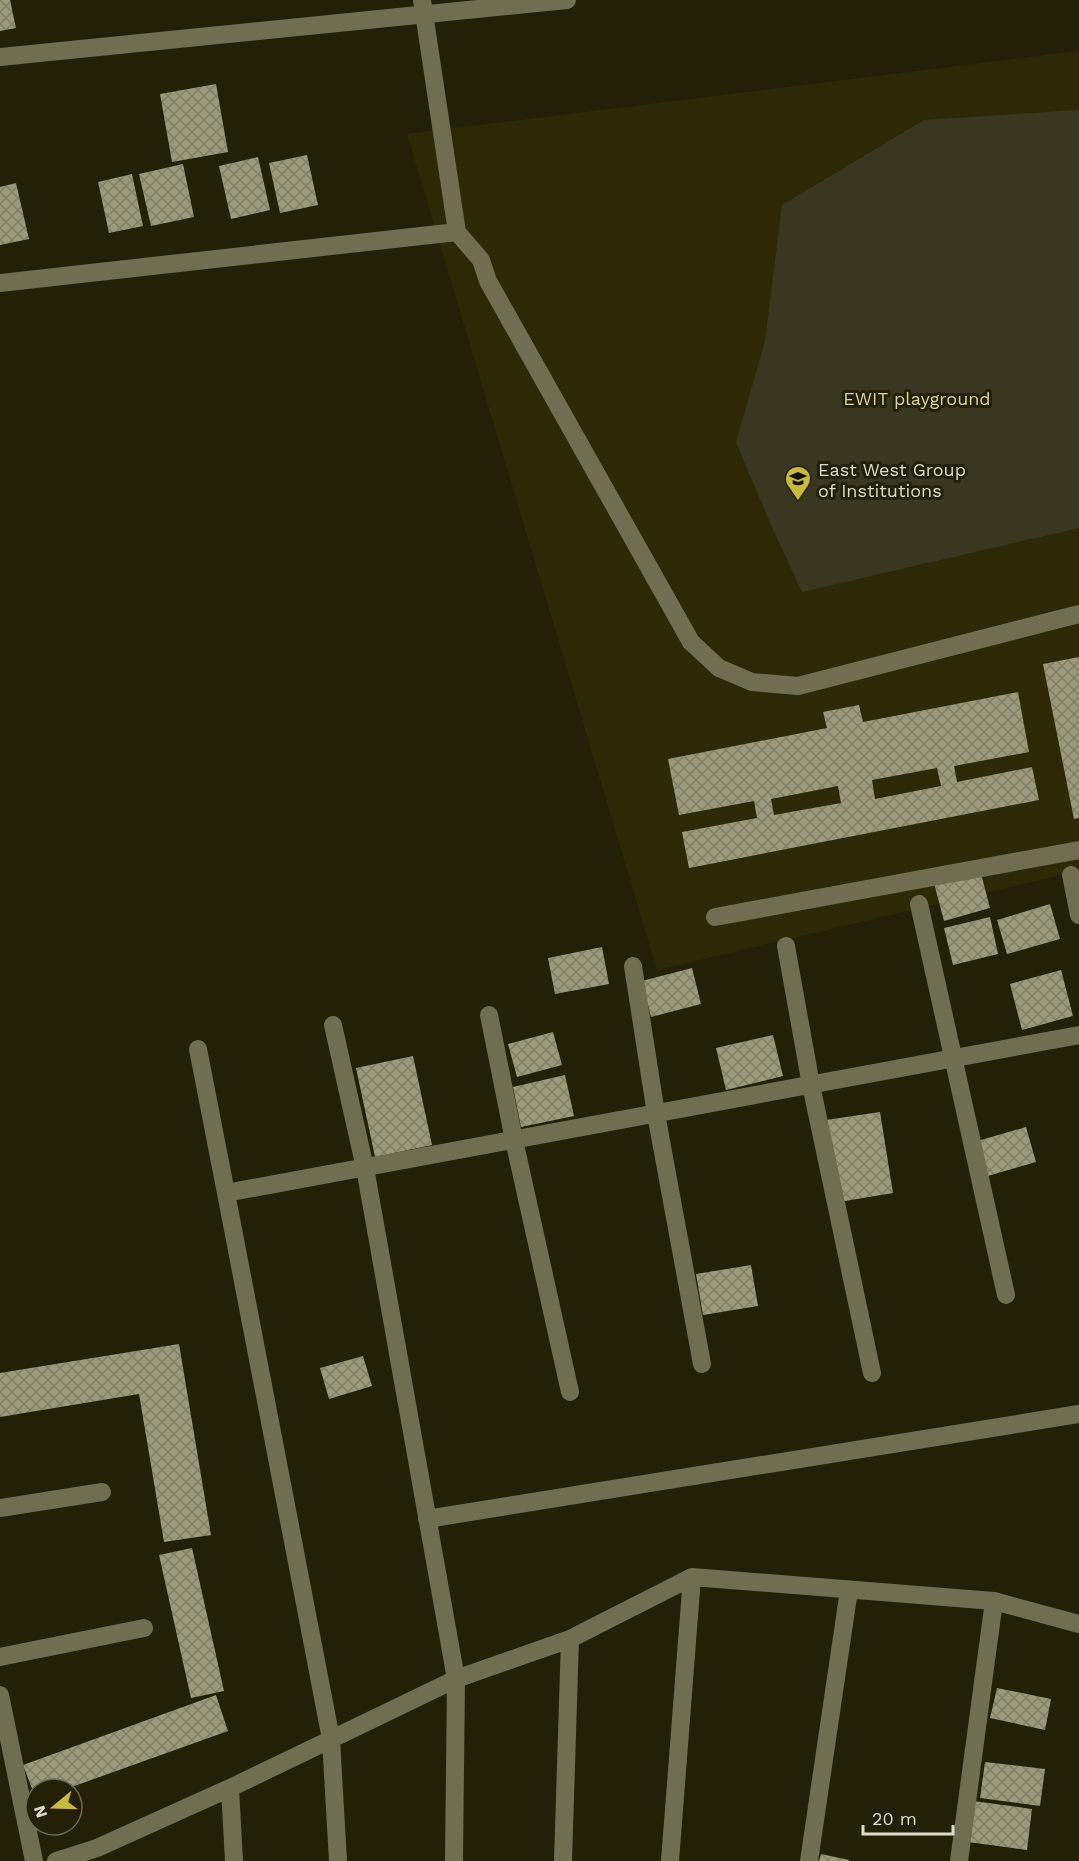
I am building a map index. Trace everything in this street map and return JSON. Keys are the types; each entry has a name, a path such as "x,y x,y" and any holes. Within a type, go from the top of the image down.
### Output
{"street":[{"path":"0,57 423,7 567,0"},
{"path":"423,7 457,232 481,260 488,281 691,642 719,668 752,682 798,686 1079,614"},
{"path":"0,284 457,232"},
{"path":"715,917 1079,850"},
{"path":"1071,875 1079,915"},
{"path":"919,904 1006,1295"},
{"path":"786,946 811,1085 872,1373"},
{"path":"633,966 656,1113 702,1364"},
{"path":"489,1015 514,1140 570,1392"},
{"path":"333,1025 365,1168 456,1679 454,1861"},
{"path":"226,1193 1079,1035"},
{"path":"198,1049 331,1739 338,1861"},
{"path":"427,1519 1079,1414"},
{"path":"0,1508 102,1492"},
{"path":"670,1861 692,1577"},
{"path":"56,1861 99,1854 456,1679 570,1639 692,1577 994,1601 1079,1624"},
{"path":"809,1861 849,1590"},
{"path":"959,1861 994,1601"},
{"path":"0,1657 144,1628"},
{"path":"563,1861 570,1639"},
{"path":"0,1695 34,1861"},
{"path":"230,1788 234,1861"}],"shaded area":[{"name":"East West Group of Institutions","path":"1079,51 1079,871 657,970 407,134"}],"green space":[{"name":"EWIT playground","path":"1079,110 1079,528 802,592 736,442 765,341 782,205 924,120"}],"building":[{"path":"0,0 10,0 16,28 0,31"},
{"path":"216,84 228,152 172,162 160,94"},
{"path":"307,155 318,205 280,213 269,163"},
{"path":"258,157 270,210 231,219 219,166"},
{"path":"183,164 194,217 151,226 139,174"},
{"path":"132,174 143,226 109,233 98,182"},
{"path":"16,183 29,239 0,245 0,187"},
{"path":"1079,657 1079,818 1074,819 1043,664"},
{"path":"1018,692 1029,752 954,766 957,782 1032,767 1039,800 689,868 682,832 757,818 754,801 679,815 668,759 827,728 823,712 859,705 863,722","holes":["937,768 941,786 875,799 872,780","838,786 841,803 774,815 771,799"]},
{"path":"980,870 990,908 944,921 934,883"},
{"path":"1050,904 1060,939 1007,954 997,920"},
{"path":"990,917 998,954 953,965 944,928"},
{"path":"602,947 609,984 555,994 548,958"},
{"path":"692,968 701,1004 651,1017 642,981"},
{"path":"1061,970 1073,1016 1022,1030 1010,984"},
{"path":"553,1032 562,1065 517,1077 508,1044"},
{"path":"773,1035 783,1076 726,1090 716,1048"},
{"path":"413,1056 432,1145 375,1157 356,1068"},
{"path":"565,1075 574,1116 521,1127 513,1087"},
{"path":"880,1112 893,1193 839,1202 826,1120"},
{"path":"1026,1127 1036,1162 984,1177 974,1142"},
{"path":"751,1265 758,1306 703,1315 696,1274"},
{"path":"179,1344 211,1535 164,1542 139,1394 0,1417 0,1373"},
{"path":"363,1356 372,1386 329,1399 320,1368"},
{"path":"192,1548 224,1691 191,1698 159,1555"},
{"path":"997,1688 1051,1699 1045,1730 990,1718"},
{"path":"216,1695 228,1731 84,1783 84,1777 28,1777 23,1765"},
{"path":"985,1762 1045,1769 1040,1806 980,1798"},
{"path":"973,1801 1032,1809 1027,1850 968,1842"},
{"path":"821,1854 849,1860 849,1861 819,1861"}],"place":[{"name":"East West Group of Institutions","path":"798,502"}]}
